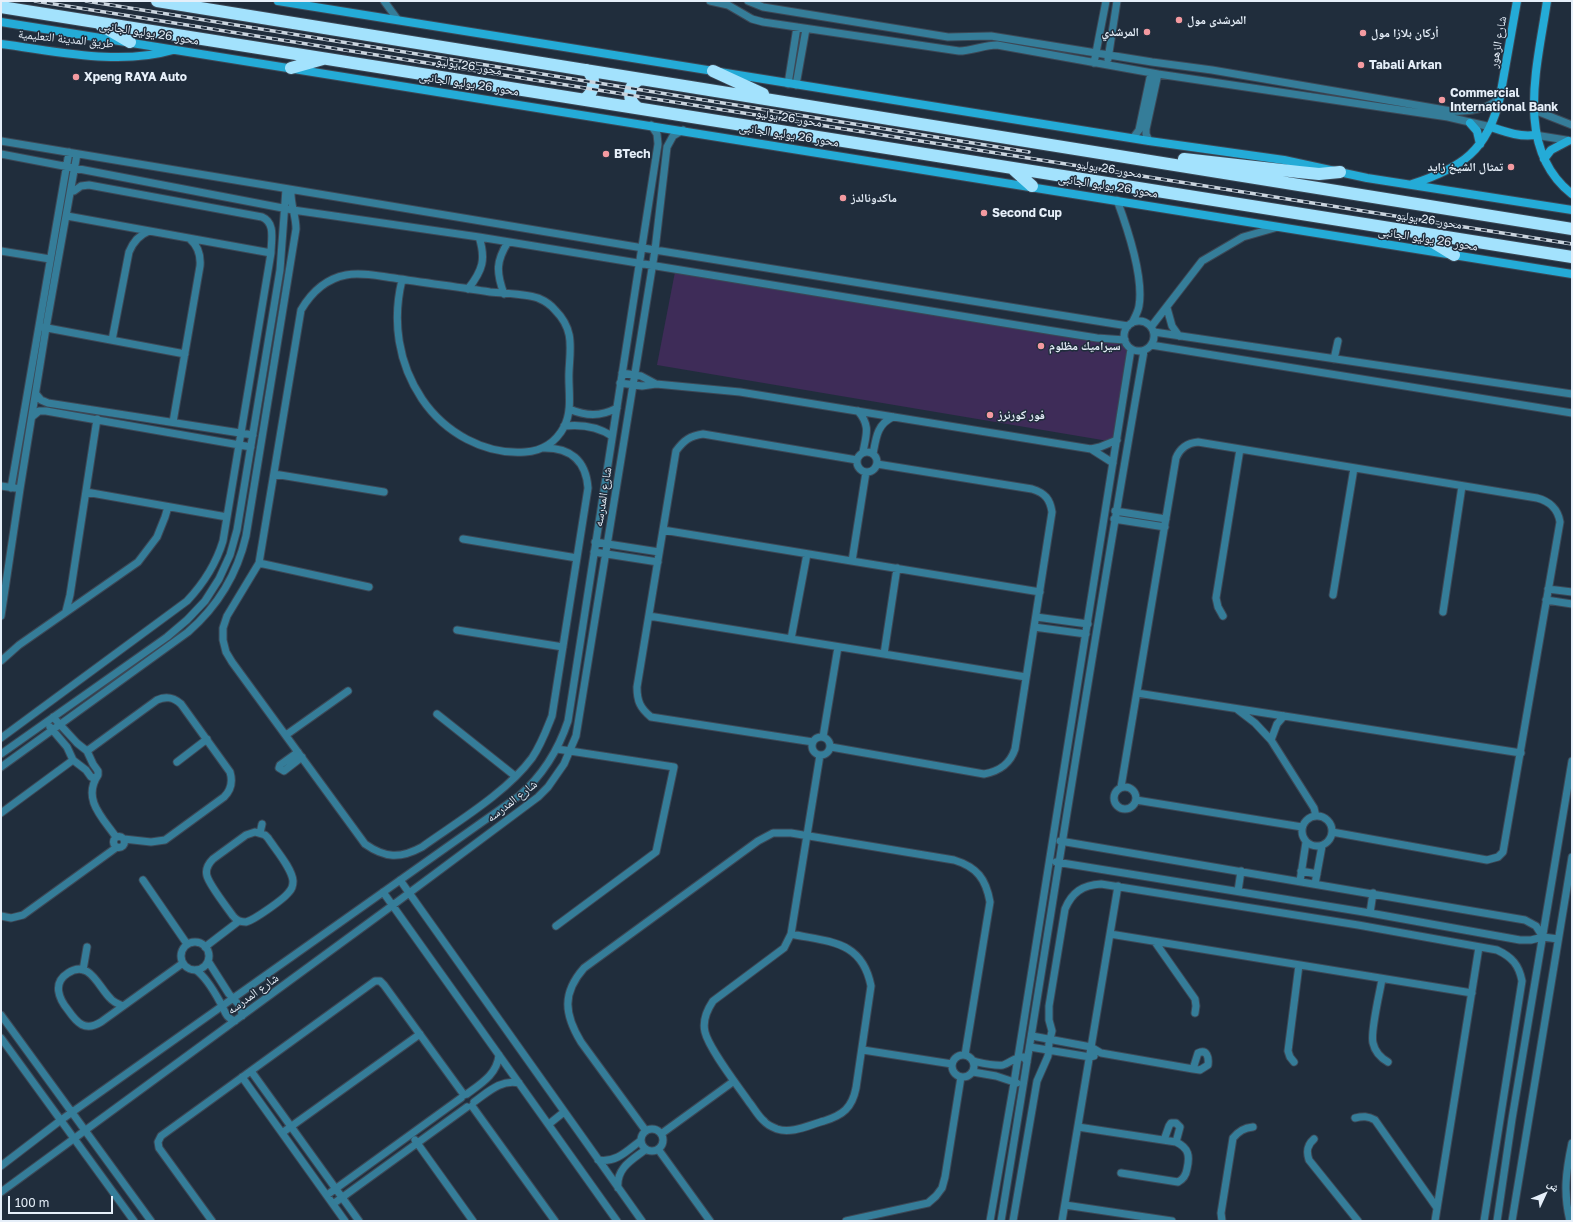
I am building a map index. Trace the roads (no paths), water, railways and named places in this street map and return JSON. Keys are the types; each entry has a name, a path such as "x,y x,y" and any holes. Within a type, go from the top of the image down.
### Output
{"highway":[{"name":"محور 26 يوليو","path":"157,1 1572,229"},
{"name":"محور 26 يوليو","path":"1,7 1572,257"},
{"path":"97,22 130,42"},
{"path":"291,68 327,58"},
{"path":"585,99 591,94 594,83 586,70"},
{"path":"713,71 777,100"},
{"path":"638,108 631,100 629,92 632,85 641,78"},
{"path":"1152,162 1177,158 1319,174 1340,172"},
{"path":"1012,168 1032,186"},
{"path":"1417,232 1454,255"}],"main road":[{"path":"278,1 307,3 398,20 792,84 1149,141 1284,160 1410,185 1572,210"},
{"name":"شارع الزهور","path":"1410,185 1449,170 1471,154 1480,144 1490,127 1497,111 1500,97 1517,1"},
{"path":"1547,1 1537,68 1534,110 1535,135 1544,159 1553,175 1572,194"},
{"name":"محور 26 يوليو الجانبى","path":"1,22 683,130 1572,274"},
{"name":"طريق المدينة التعليمية","path":"1,44 114,57 146,56 176,49"},
{"path":"1470,123 1477,131 1480,144"},
{"path":"1490,127 1524,136 1535,135"},
{"path":"1544,159 1551,150 1570,141"}],"street":[{"path":"384,1 398,20"},
{"path":"710,1 728,4 758,21 959,51 997,46 1217,83 1448,117 1490,127"},
{"path":"748,1 763,7 948,37 986,35 1218,71 1459,112 1471,111 1486,107 1500,97"},
{"path":"1094,63 1106,1"},
{"path":"1108,65 1116,1"},
{"path":"866,36 867,24"},
{"path":"792,84 797,27"},
{"path":"792,84 806,28"},
{"path":"1101,28 1113,30"},
{"path":"1217,83 1218,71"},
{"path":"1133,138 1139,130 1154,73"},
{"path":"1149,141 1146,134 1146,129 1154,73"},
{"path":"1534,110 1572,125"},
{"name":"شارع المدرسه","path":"1,1166 61,1120 479,824 528,788 544,770 557,749 568,721 658,144 657,134 651,125"},
{"name":"شارع المدرسه","path":"1,1192 393,906 538,797 557,776 571,751 576,736 604,554 655,250 667,147 673,136 683,130"},
{"path":"1535,135 1570,141"},
{"path":"1,141 642,248 1130,325 1142,321 1152,329 1179,336 1572,394"},
{"path":"11,488 26,394 69,152"},
{"path":"1,154 293,210 479,237 1062,332 1125,340"},
{"path":"1,616 46,328 72,191 77,154"},
{"path":"1,738 187,601 197,591 213,567 223,540 271,253 272,227 270,222 262,217 89,185 80,186 72,191"},
{"path":"1,754 167,637 187,620 205,601 225,567 234,543 253,435 280,270 284,208 288,189"},
{"path":"1,767 188,632 209,612 226,589 243,550 248,528 296,229 296,222 288,189"},
{"path":"990,1221 1082,662 1131,349 1124,336 1139,306 1140,293 1135,258 1127,228 1117,200"},
{"path":"67,216 271,253"},
{"path":"1152,329 1167,308 1172,298 1202,261 1243,237 1281,226"},
{"path":"112,340 129,252 134,241 149,231"},
{"path":"468,289 478,277 482,264 483,250 479,237"},
{"path":"173,422 186,354 201,260 198,248 190,239"},
{"path":"504,294 499,280 498,266 501,253 508,242"},
{"path":"1,252 50,259"},
{"path":"402,280 398,296 397,313 397,331 400,349 412,382 422,399 449,428 466,439 494,451 512,453 531,452 542,448 555,439 564,426 569,409 568,389 571,339 563,319 547,303 538,298 357,274 334,278 324,284 314,291 301,310 259,563 227,616 223,628 223,640 226,652 232,662 365,844 375,851 387,855 399,856 411,853 422,847 492,796 515,776 531,758 544,738 552,716 588,488 587,476 583,466 570,454 554,448 542,448"},
{"path":"1167,308 1172,326 1179,336"},
{"path":"38,326 186,354"},
{"path":"1131,349 1144,350 1151,345 1154,336 1152,329"},
{"path":"37,335 45,336"},
{"path":"1334,358 1338,341"},
{"path":"1151,345 1572,414"},
{"path":"1001,1221 1060,863 1114,519 1144,350"},
{"path":"622,373 645,377 656,384"},
{"path":"1127,375 1139,378"},
{"path":"620,383 642,386 656,384 740,392 1091,449 1117,440"},
{"path":"26,394 30,398 36,395"},
{"path":"36,395 41,400 48,403 253,435"},
{"path":"569,409 588,415 598,415 608,413 617,408"},
{"path":"32,416 42,410 251,447"},
{"path":"858,411 866,423 867,430 863,452 857,460 858,466 862,471 866,472 873,470 877,464 876,458 873,454 863,452"},
{"path":"873,454 881,425 886,420 893,417"},
{"path":"66,611 70,599 97,419"},
{"path":"564,426 585,425 604,431 612,436"},
{"path":"867,430 878,432"},
{"path":"813,742 651,717 642,709 637,699 637,687 676,451 683,442 692,436 703,434 857,460"},
{"path":"1121,787 1128,787 1134,790 1136,800 1135,804 1129,808 1119,807 1115,802 1114,795 1121,787 1138,693 1176,458 1181,449 1188,444 1198,442 1537,498 1546,501 1558,514 1560,522 1505,848 1501,855 1495,859 1487,860 1332,832"},
{"path":"1091,449 1113,463"},
{"path":"1222,616 1216,598 1240,449"},
{"path":"831,746 984,774 993,772 1004,766 1012,756 1015,748 1052,512 1051,504 1047,496 1040,491 1032,489 877,464"},
{"path":"1333,595 1354,468"},
{"path":"852,561 866,472"},
{"path":"274,474 384,492"},
{"path":"1,486 20,489"},
{"path":"1443,612 1462,486"},
{"path":"86,492 227,516"},
{"path":"1,661 19,645 66,611 138,562 157,537 168,507"},
{"path":"1116,510 1166,519"},
{"path":"1114,519 1165,527"},
{"path":"663,530 1040,592"},
{"path":"463,539 577,558"},
{"path":"595,542 659,552"},
{"path":"594,552 658,562"},
{"path":"791,639 807,554"},
{"path":"259,563 368,587"},
{"path":"884,654 897,568"},
{"path":"1094,586 1104,587"},
{"path":"1548,589 1572,592"},
{"path":"1546,600 1572,604"},
{"path":"649,616 1026,678"},
{"path":"1036,617 1088,624"},
{"path":"1034,627 1086,634"},
{"path":"457,630 563,648"},
{"path":"823,737 838,646"},
{"path":"1082,662 1091,663"},
{"path":"286,735 348,690"},
{"path":"1138,693 1521,753"},
{"path":"87,751 157,700 167,697 177,700 230,772 232,783 228,793 164,840 156,843 124,839 120,836 116,837"},
{"path":"1236,708 1255,723 1271,740 1314,808 1316,816"},
{"path":"436,714 515,776"},
{"path":"1271,740 1277,724 1284,716"},
{"path":"53,717 87,751 98,773 95,778 92,794 93,803 116,837"},
{"path":"46,722 67,747 73,760 86,770 91,777 95,778"},
{"path":"823,737 830,741 831,746 827,754 820,755 814,752 812,745 817,738 823,737"},
{"path":"177,762 207,739"},
{"path":"1,742 9,748"},
{"path":"556,926 656,852 674,767 557,749"},
{"path":"791,934 841,945 853,951 869,972 871,986 863,1050 854,1097 844,1112 837,1117 791,1131 777,1129 764,1122 734,1081 707,1039 704,1023 705,1015 713,1000 784,948 791,934 820,755"},
{"path":"1,813 73,760"},
{"path":"1497,1221 1512,1119 1572,761"},
{"path":"1136,800 1302,827"},
{"path":"1316,816 1321,816 1329,822 1332,832 1331,838 1322,846 1316,846 1306,842 1302,835 1302,827 1309,818 1316,816"},
{"path":"260,833 262,824"},
{"path":"479,824 486,835"},
{"path":"646,1131 580,1042 573,1029 568,1016 567,1002 575,978 584,968 758,841 774,833 782,832 954,860 964,863 980,875 988,889 990,902 965,1055"},
{"path":"250,833 260,833 268,838 290,871 292,877 292,888 285,897 251,920 243,922 233,916 209,880 207,866 212,859 246,835 250,833"},
{"path":"116,837 114,842 117,847"},
{"path":"1,916 10,918 23,915 117,847 123,846 125,842 124,839"},
{"path":"1053,840 1373,893 1525,920 1536,926 1543,937"},
{"path":"1300,881 1306,842"},
{"path":"1315,884 1322,846"},
{"path":"1512,1221 1572,857"},
{"path":"1049,861 1370,913 1520,940 1531,940 1543,937 1558,939"},
{"path":"1238,891 1241,871"},
{"path":"1301,871 1317,874"},
{"path":"143,880 187,944"},
{"path":"400,880 642,1221"},
{"path":"1013,1221 1037,1081 1047,1062 1049,1050 1052,1030 1049,1020 1049,1006 1065,909 1069,900 1079,890 1092,884 1101,884 1358,925 1497,950 1507,954 1517,966 1522,981 1484,1221"},
{"path":"1062,1221 1118,886"},
{"path":"383,892 618,1221"},
{"path":"1370,913 1373,893"},
{"path":"205,947 240,921"},
{"path":"1110,934 1472,993"},
{"path":"235,1021 227,1017 222,1006 202,976 196,970 187,967 183,963 181,955 187,944 195,942 202,944 205,947 208,953 208,961 211,969 233,999 241,1007 242,1016"},
{"path":"1155,942 1195,999 1195,1012"},
{"path":"83,970 87,947"},
{"path":"1435,1221 1479,947"},
{"path":"196,970 203,967 208,961"},
{"path":"123,1006 112,1000 94,976 89,972 77,970 66,974 59,984 58,989 61,1001 76,1021 86,1026 96,1025 123,1006 183,963"},
{"path":"1294,1062 1288,1051 1299,965"},
{"path":"1382,979 1372,1038 1375,1050 1388,1062"},
{"path":"212,1221 160,1148 158,1142 163,1134 375,982 382,983 464,1096"},
{"path":"1,1015 152,1221"},
{"path":"282,1133 420,1034"},
{"path":"1032,1036 1091,1047 1101,1053 1193,1069"},
{"path":"1,1038 134,1221"},
{"path":"1061,1052 1063,1042"},
{"path":"1030,1047 1090,1058 1101,1053"},
{"path":"863,1050 952,1064"},
{"path":"327,1196 490,1076 496,1068 499,1055"},
{"path":"1024,1081 1021,1083 1014,1082 996,1076 973,1072 970,1075 961,1077 954,1072 952,1064 957,1056 965,1055 973,1061 998,1066 1018,1057 1024,1057 1027,1062"},
{"path":"973,1061 973,1072"},
{"path":"996,1076 998,1066"},
{"path":"251,1071 359,1221"},
{"path":"490,1076 497,1085"},
{"path":"242,1077 345,1221"},
{"path":"846,1221 928,1203 936,1196 942,1188 945,1177 961,1077"},
{"path":"661,1134 734,1081"},
{"path":"333,1204 497,1085 508,1082 519,1083"},
{"path":"464,1096 462,1103 471,1105 555,1221"},
{"path":"464,1096 473,1096 471,1105"},
{"path":"549,1124 564,1112"},
{"path":"1355,1118 1369,1116 1375,1120 1437,1208"},
{"path":"1164,1140 1171,1123 1176,1123 1180,1128 1176,1142"},
{"path":"1078,1127 1176,1142 1186,1148 1190,1158 1186,1174 1183,1179 1178,1182 1121,1173"},
{"path":"1222,1221 1221,1213 1233,1138 1238,1132 1245,1128 1253,1127"},
{"path":"598,1160 609,1161 619,1157 640,1141 642,1135 646,1131 655,1130 661,1134 663,1142 658,1149 652,1152 645,1150 640,1141"},
{"path":"411,1135 473,1221"},
{"path":"1314,1139 1307,1148 1307,1154 1310,1160 1358,1221"},
{"path":"1570,1221 1566,1205 1565,1186 1572,1143"},
{"path":"658,1149 710,1221"},
{"path":"618,1188 619,1176 625,1166 645,1150"},
{"path":"619,1157 625,1166"},
{"path":"1065,1205 1172,1221"},
{"path":"1217,1221 1221,1213"}],"railway":[{"path":"35,1 1572,244"},
{"path":"86,1 1029,152"}],"place":[{"name":"المرشدى مول","path":"1179,20"},
{"name":"المرشدي","path":"1147,32"},
{"name":"أركان بلازا مول","path":"1363,33"},
{"name":"Tabali Arkan","path":"1361,65"},
{"name":"Xpeng RAYA Auto","path":"76,77"},
{"name":"Commercial International Bank","path":"1442,100"},
{"name":"BTech","path":"606,154"},
{"name":"تمثال الشيخ زايد","path":"1511,167"},
{"name":"ماكدونالدز","path":"843,198"},
{"name":"Second Cup","path":"984,213"},
{"name":"سيراميك مظلوم","path":"1041,346"},
{"name":"فور كورنرز","path":"990,415"}]}
